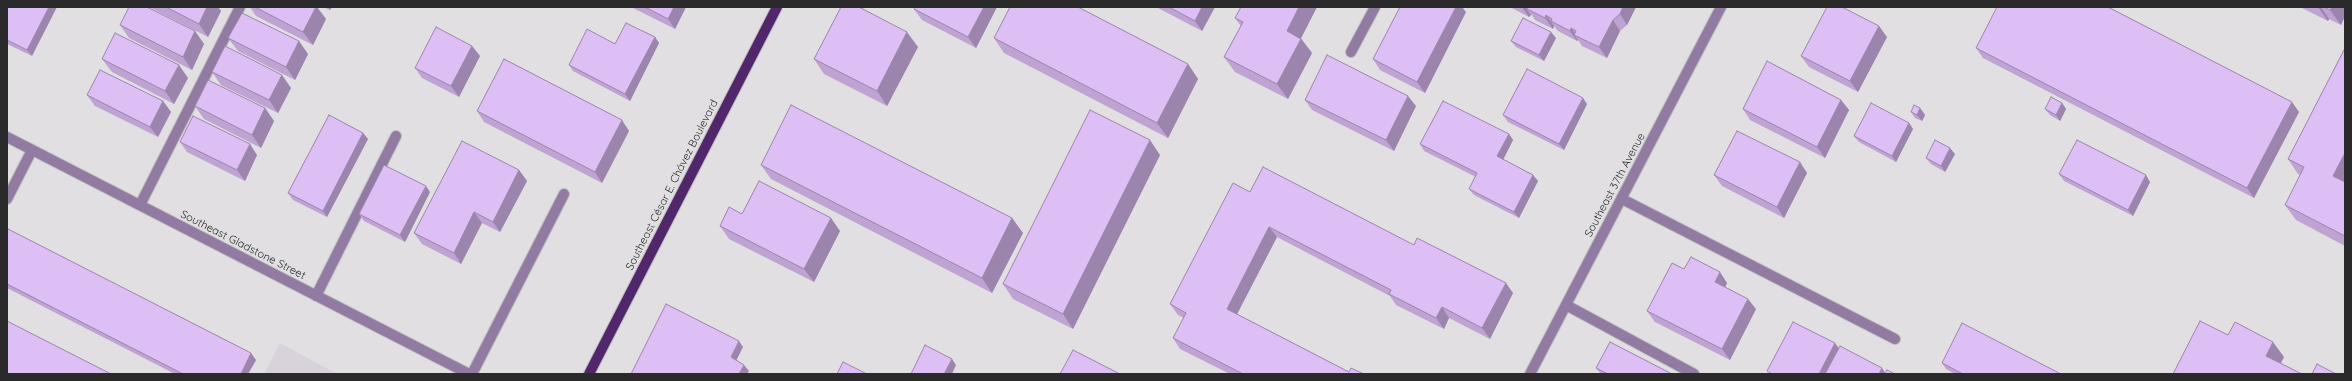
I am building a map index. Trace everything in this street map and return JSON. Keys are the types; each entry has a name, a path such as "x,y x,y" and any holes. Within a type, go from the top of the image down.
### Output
{"main road":[{"name":"Southeast César E. Chávez Boulevard","path":"588,374 777,7"}],"street":[{"path":"140,205 240,7"},
{"path":"1350,52 1375,7"},
{"name":"Southeast 37th Avenue","path":"1532,373 1721,7"},
{"path":"316,296 396,136"},
{"name":"Southeast Gladstone Street","path":"7,137 470,374"},
{"path":"7,199 32,150"},
{"path":"470,374 564,194"},
{"path":"1622,198 1896,339"},
{"path":"1566,305 1694,374"}],"shaded area":[{"path":"280,343 337,374 264,374"}],"building":[{"path":"7,7 49,7 27,50 7,40"},
{"path":"129,7 147,7 195,31 183,57 120,25"},
{"path":"166,7 207,7 199,24"},
{"path":"255,7 316,7 303,32"},
{"path":"645,7 674,7 668,19"},
{"path":"841,7 859,7 907,32 877,91 814,59"},
{"path":"915,7 984,7 968,37 914,9"},
{"path":"1010,7 1078,7 1188,64 1157,123 994,38"},
{"path":"1169,7 1202,7 1195,21"},
{"path":"1241,7 1299,7 1287,31 1301,39 1277,84 1224,57 1243,22 1235,18"},
{"path":"1400,7 1456,7 1417,82 1373,59"},
{"path":"1528,7 1623,7 1620,14 1613,20 1599,47 1574,35 1576,31 1571,28 1570,31 1551,21 1552,19 1546,15 1545,18 1527,9"},
{"path":"1827,7 1842,7 1879,26 1850,81 1801,56"},
{"path":"1997,7 2108,7 2292,102 2247,188 1976,48"},
{"path":"2324,7 2332,7 2330,10"},
{"path":"242,13 299,41 286,67 228,38"},
{"path":"1523,18 1551,32 1539,55 1511,41"},
{"path":"626,23 655,37 625,94 569,65 587,29 615,44"},
{"path":"436,27 472,46 451,86 415,68"},
{"path":"115,33 179,65 165,91 102,59"},
{"path":"225,46 282,75 269,100 212,72"},
{"path":"2345,48 2345,153 2333,176 2345,182 2345,236 2285,205 2304,167 2288,159"},
{"path":"1327,55 1408,96 1386,140 1305,100"},
{"path":"504,59 622,120 595,172 477,111"},
{"path":"1767,61 1841,100 1817,147 1743,109"},
{"path":"1527,69 1583,98 1559,144 1503,115"},
{"path":"100,70 163,101 150,127 87,95"},
{"path":"208,80 265,108 252,135 195,106"},
{"path":"2051,97 2062,103 2056,115 2045,109"},
{"path":"1443,101 1509,134 1497,156 1533,175 1514,212 1469,189 1477,173 1420,144"},
{"path":"1871,103 1909,123 1892,156 1854,136"},
{"path":"791,105 1012,218 982,278 761,165"},
{"path":"1914,105 1920,108 1917,115 1911,112"},
{"path":"1090,110 1150,140 1063,314 1003,284"},
{"path":"329,115 363,133 323,211 288,193"},
{"path":"193,116 250,144 237,170 180,142"},
{"path":"1737,131 1800,162 1777,207 1714,175"},
{"path":"1935,140 1950,148 1941,166 1926,158"},
{"path":"2077,140 2146,175 2128,210 2059,174"},
{"path":"462,141 519,170 493,222 474,212 454,253 414,233"},
{"path":"384,165 426,186 400,235 359,214"},
{"path":"1263,167 1414,245 1417,238 1506,283 1482,328 1442,307 1436,318 1389,294 1391,290 1269,227 1227,309 1349,372 1351,368 1364,374 1243,374 1173,338 1186,313 1170,304 1233,183 1250,192"},
{"path":"759,181 831,218 804,269 720,226 729,207 742,214"},
{"path":"8,229 251,353 241,374 183,374 7,284"},
{"path":"1691,257 1720,272 1715,282 1748,299 1722,349 1647,311 1672,263 1684,269"},
{"path":"666,304 739,341 731,357 744,365 739,374 631,374"},
{"path":"7,321 111,374 7,374"},
{"path":"2200,321 2228,335 2235,322 2273,342 2266,356 2302,374 2173,374"},
{"path":"1793,322 1835,343 1819,374 1772,374 1767,371"},
{"path":"1962,323 2061,374 1963,374 1942,363"},
{"path":"1610,342 1672,374 1608,374 1596,368"},
{"path":"925,345 952,359 944,374 911,374"},
{"path":"1840,346 1882,368 1879,374 1825,374"},
{"path":"1073,350 1120,374 1060,374"},
{"path":"843,362 867,374 837,374"},
{"path":"2317,364 2336,374 2312,374"},
{"path":"1887,370 1895,374 1884,374"}]}
